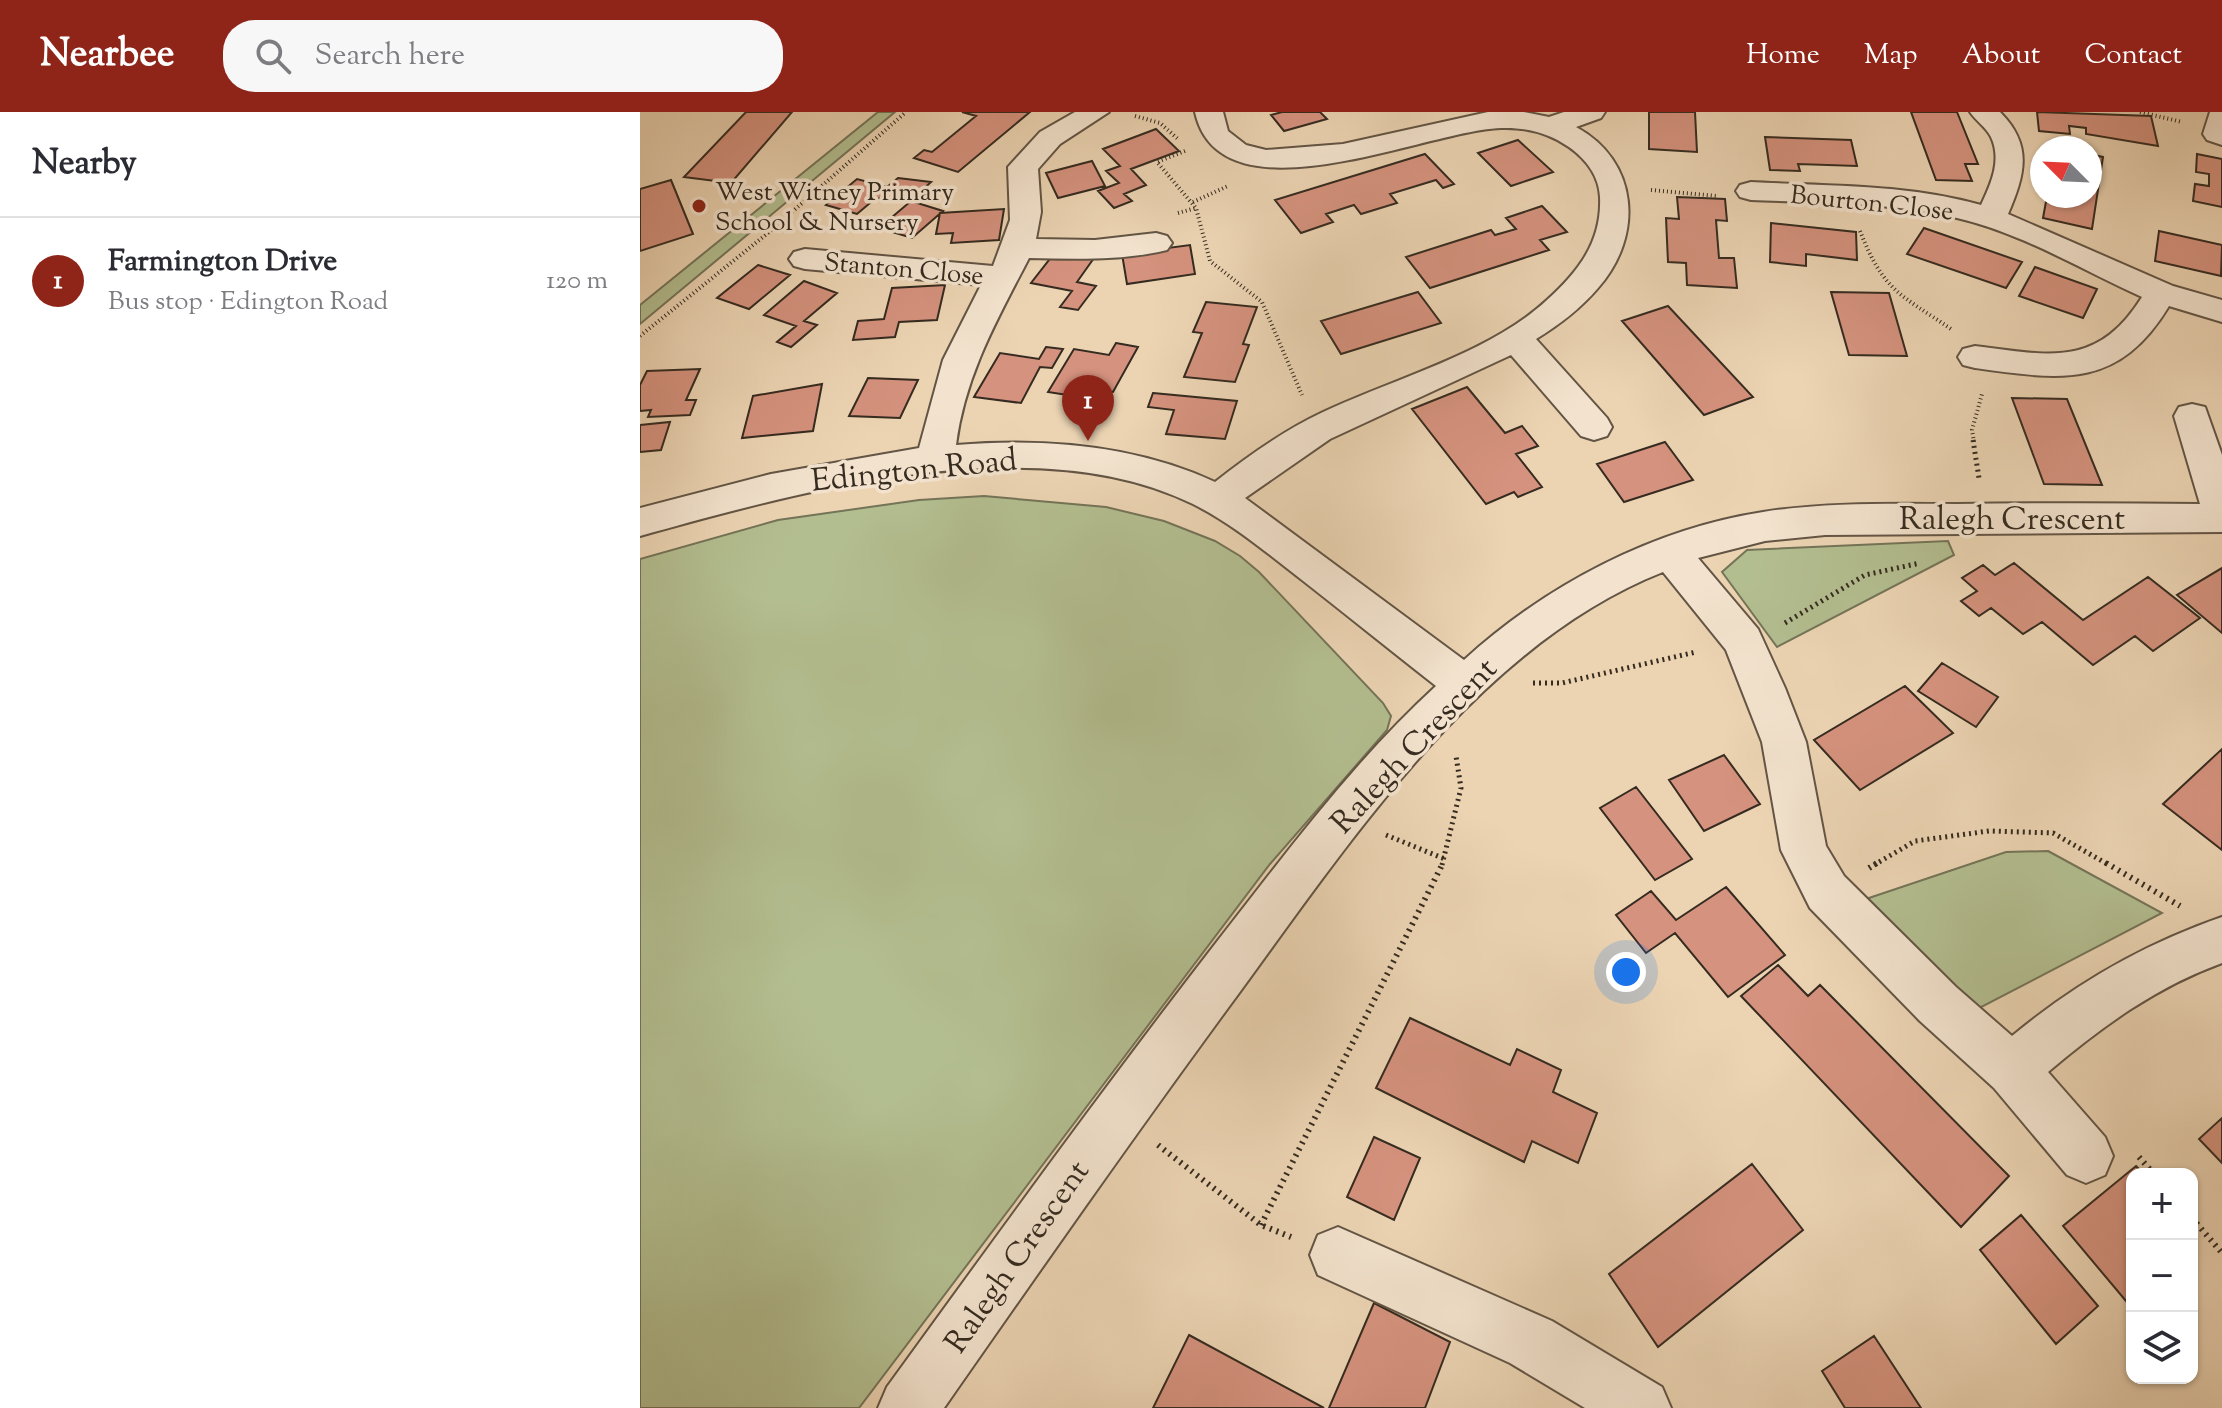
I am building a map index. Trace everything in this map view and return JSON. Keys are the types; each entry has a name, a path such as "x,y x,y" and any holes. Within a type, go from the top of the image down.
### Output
{"street":[{"name":"Stanton Close","path":"936,460 946,394 959,357 1018,248 1027,205 1023,167 1050,138 1095,112"},
{"path":"1209,112 1216,136 1232,149 1287,160 1335,155 1487,120 1531,120 1551,126 1586,144 1607,170 1613,186 1615,225 1609,246 1573,294 1516,338 1455,371 1334,421 1296,442 1218,500"},
{"path":"1551,126 1591,112"},
{"name":"Bourton Close","path":"1984,112 2010,141 2012,156 1991,218"},
{"path":"2222,115 2217,134 2222,136"},
{"name":"Bourton Close","path":"1751,191 1930,204 1991,218 2161,293 2222,311"},
{"name":"Stanton Close","path":"1018,248 1095,250 1156,243"},
{"name":"Stanton Close","path":"805,259 1003,277"},
{"path":"1984,358 2058,363 2104,354 2126,342 2161,293"},
{"path":"1516,338 1594,427"},
{"name":"Ralegh Crescent","path":"908,1408 1116,1113 1344,817 1462,683 1556,609 1603,582 1670,552 1771,525 1821,520 2222,516 2192,416"},
{"name":"Edington Road","path":"640,522 730,497 854,469 936,460 1029,457 1109,464 1191,487 1218,500 1273,536 1462,683"},
{"path":"1670,552 1743,641 1784,742 1804,850 1827,892 1938,1004 2012,1070 2086,1156"},
{"path":"2012,1070 2115,987 2157,965 2208,927"},
{"path":"1338,1255 1531,1342 1641,1408"}],"path":[{"path":"640,336 768,233 906,112"},
{"path":"1123,112 1160,123 1188,149 1157,162 1196,208 1210,261 1262,302 1307,407 1334,421"},
{"path":"1613,186 1743,198 1751,191"},
{"path":"1853,197 1861,233 1886,284 1947,324 1984,358 1972,430 1984,518"},
{"path":"1261,1225 1445,859 1461,788 1451,722 1462,683 1562,683 1743,641 1792,620 1865,575 1922,563"},
{"path":"1344,817 1445,859"},
{"path":"1827,892 1915,841 1989,831 2053,833 2208,927"},
{"path":"1116,1113 1261,1225 1338,1255"},
{"path":"2198,1225 2222,1253"}],"green space":[{"path":"878,112 895,112 640,324 640,305"},
{"path":"984,496 1106,507 1164,521 1215,541 1259,572 1383,703 1391,716 1387,730 1270,864 859,1408 640,1408 640,559 778,520 919,500"},
{"path":"1948,541 1954,555 1777,647 1722,572 1747,550"},
{"path":"2048,851 2162,913 1962,1017 1851,904 2006,852"}],"building":[{"path":"746,112 792,112 731,183 684,177"},
{"path":"962,112 1030,112 958,172 914,158 924,150 932,152 976,116"},
{"path":"1320,112 1327,119 1284,131 1271,115"},
{"path":"1649,112 1695,112 1697,152 1649,149"},
{"path":"1911,112 1957,112 1978,164 1965,164 1972,181 1936,180"},
{"path":"2037,112 2151,116 2158,146 2086,134 2086,128 2069,126 2070,134 2039,131"},
{"path":"1156,129 1179,151 1131,169 1146,185 1124,194 1132,201 1114,208 1098,191 1119,183 1106,171 1120,166 1103,149"},
{"path":"1765,137 1851,140 1857,166 1798,164 1800,171 1770,170"},
{"path":"1518,140 1553,172 1511,186 1478,153"},
{"path":"1425,154 1454,184 1443,188 1436,180 1390,194 1397,203 1361,214 1354,205 1326,214 1333,222 1301,233 1275,200"},
{"path":"2197,154 2222,159 2222,207 2193,201 2195,184 2209,186 2209,174 2196,172"},
{"path":"1092,161 1105,186 1058,198 1046,173"},
{"path":"898,178 931,182 909,202 876,198 857,214 826,205 857,179 887,187"},
{"path":"671,180 693,234 640,251 640,189"},
{"path":"1677,197 1725,199 1727,221 1716,220 1719,258 1734,258 1737,288 1687,285 1686,263 1668,262 1666,218 1679,219"},
{"path":"911,201 943,211 912,238 879,228"},
{"path":"1542,206 1567,232 1540,240 1549,250 1430,288 1406,257 1491,230 1495,235 1516,229 1506,218"},
{"path":"2045,208 2095,208 2092,229 2043,218"},
{"path":"1004,209 999,240 951,243 953,233 936,234 940,213"},
{"path":"1771,223 1856,232 1857,260 1806,254 1806,266 1770,262"},
{"path":"1924,228 2022,262 2006,288 1907,254"},
{"path":"2159,231 2222,245 2221,276 2155,261"},
{"path":"1190,245 1195,274 1127,284 1122,254"},
{"path":"1056,251 1094,258 1077,282 1096,286 1078,310 1060,307 1072,291 1031,283"},
{"path":"758,265 790,275 749,309 717,298"},
{"path":"2035,267 2097,289 2083,318 2019,296"},
{"path":"804,281 837,293 804,321 817,325 791,347 777,342 796,326 764,315"},
{"path":"945,285 937,320 899,322 895,337 853,340 858,321 884,319 892,288"},
{"path":"1418,292 1441,323 1341,354 1321,321"},
{"path":"1831,292 1889,293 1907,356 1849,355"},
{"path":"1206,302 1257,307 1243,344 1249,345 1235,382 1184,377 1202,333 1193,332"},
{"path":"1668,306 1753,397 1704,415 1622,321"},
{"path":"1116,343 1138,347 1113,392 1085,388 1080,397 1048,392 1074,349 1109,355"},
{"path":"1046,347 1063,349 1052,368 1040,367 1021,403 974,397 1000,353 1039,359"},
{"path":"700,369 686,400 696,400 690,415 648,417 651,410 640,411 640,385 647,371"},
{"path":"868,378 918,380 900,418 849,416"},
{"path":"822,384 813,431 742,438 753,396"},
{"path":"1467,387 1505,433 1522,426 1538,446 1516,454 1542,487 1518,497 1514,492 1486,504 1412,409"},
{"path":"1153,393 1237,401 1225,439 1166,434 1174,410 1148,407"},
{"path":"2012,398 2067,399 2102,485 2044,484"},
{"path":"670,422 661,450 640,452 640,425"},
{"path":"1665,442 1693,480 1624,502 1597,464"},
{"path":"2014,563 2083,620 2148,577 2200,618 2153,651 2135,636 2093,665 2042,622 2023,634 1991,608 1979,616 1961,601 1977,591 1962,578 1983,565 1995,575"},
{"path":"2222,568 2222,633 2177,595"},
{"path":"1942,663 1998,697 1976,727 1918,691"},
{"path":"1905,686 1953,733 1860,790 1814,740"},
{"path":"2222,749 2222,850 2163,804"},
{"path":"1724,755 1760,804 1704,831 1669,780"},
{"path":"1636,787 1692,859 1655,880 1600,808"},
{"path":"1726,887 1785,955 1728,997 1675,933 1646,953 1616,915 1651,891 1676,920"},
{"path":"1778,965 1808,996 1820,985 2009,1176 1961,1227 1741,996"},
{"path":"1410,1018 1510,1065 1517,1049 1561,1070 1553,1092 1597,1113 1578,1163 1532,1141 1524,1162 1376,1088"},
{"path":"2222,1118 2222,1163 2199,1139"},
{"path":"1374,1137 1420,1158 1394,1220 1347,1197"},
{"path":"1752,1164 1803,1230 1658,1347 1609,1274"},
{"path":"2126,1174 2126,1301 2063,1226"},
{"path":"2021,1215 2098,1306 2056,1344 1980,1250"},
{"path":"1374,1303 1450,1342 1425,1408 1329,1408"},
{"path":"1189,1335 1324,1408 1153,1408"},
{"path":"1874,1336 1921,1408 1845,1408 1822,1371"}],"place":[{"name":"West Witney Primary School & Nursery","path":"699,206"},
{"name":"Farmington Drive","path":"1088,441"}]}
